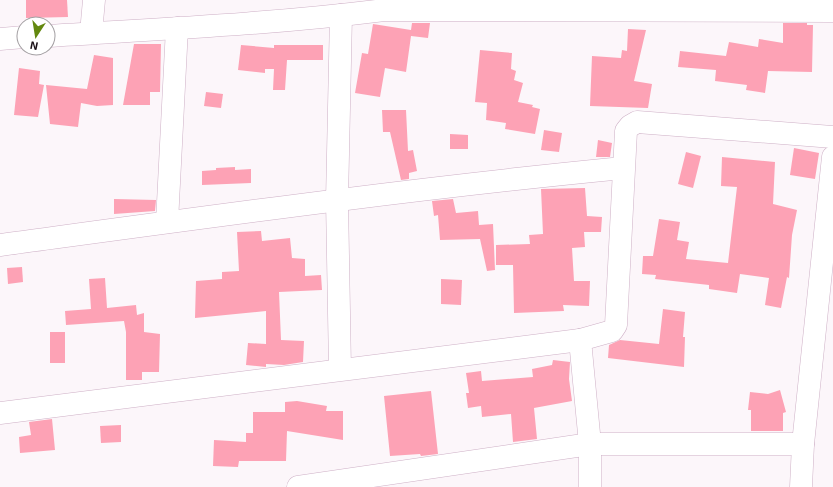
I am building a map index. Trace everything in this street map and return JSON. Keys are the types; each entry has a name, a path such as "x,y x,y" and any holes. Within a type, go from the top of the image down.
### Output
{"street":[{"path":"91,33 94,0"},
{"path":"56,35 177,28 341,15 385,5 833,11"},
{"path":"340,369 337,200 341,15"},
{"path":"167,222 177,28"},
{"path":"0,39 16,38"},
{"path":"0,413 580,340 612,331 616,325 626,132 630,126 637,122 833,137"},
{"path":"801,487 803,444 827,258 833,156"},
{"path":"0,245 337,200 623,168"},
{"path":"580,340 590,444 590,487"},
{"path":"298,487 590,444 803,444"}],"building":[{"path":"26,0 67,0 68,17 26,16"},
{"path":"412,23 430,23 428,38 411,36 406,72 385,68 380,97 355,93 362,53 368,54 373,24 411,30"},
{"path":"783,23 807,23 807,25 813,25 812,72 768,71 765,93 746,90 747,85 715,81 716,70 678,67 680,51 726,56 729,42 758,47 759,39 783,43"},
{"path":"628,29 646,30 634,81 652,84 648,108 590,106 592,56 621,58 622,50 627,51"},
{"path":"134,44 161,44 160,92 150,92 150,105 123,105"},
{"path":"241,45 274,48 274,45 323,45 323,60 287,60 285,90 273,90 274,69 265,69 265,73 238,70"},
{"path":"480,50 512,53 511,69 516,71 514,80 523,83 518,102 533,105 532,107 540,109 535,134 505,129 506,123 486,120 487,103 475,102"},
{"path":"94,55 113,58 113,105 97,106 81,103 78,127 50,124 46,85 87,89"},
{"path":"19,68 40,71 39,84 44,85 38,117 14,115"},
{"path":"206,92 223,94 221,108 204,106"},
{"path":"382,110 406,110 408,151 413,150 417,171 409,173 409,179 401,180 390,132 383,132"},
{"path":"544,130 562,133 559,152 541,150"},
{"path":"450,134 468,135 468,149 450,149"},
{"path":"598,140 612,143 610,157 596,157"},
{"path":"794,148 819,153 815,179 790,175"},
{"path":"686,152 701,156 693,188 678,184"},
{"path":"722,157 775,162 773,204 797,210 792,235 789,278 787,277 781,308 765,305 769,278 740,274 737,293 709,289 709,285 655,279 656,275 642,274 643,256 653,256 659,219 680,222 677,240 689,242 686,259 728,263 737,187 721,186"},
{"path":"235,167 235,170 251,169 251,183 202,185 202,171 216,170 216,168"},
{"path":"585,188 587,216 602,217 601,232 584,232 585,247 572,248 574,281 590,281 589,306 563,305 564,311 514,313 513,265 496,265 496,245 530,244 529,235 543,234 541,189"},
{"path":"114,199 156,200 155,211 114,214"},
{"path":"453,199 456,213 478,211 479,225 493,224 495,270 487,271 480,239 440,240 438,215 434,216 432,201"},
{"path":"261,231 262,241 290,238 292,258 305,259 305,276 321,275 322,290 279,292 281,340 304,341 303,362 284,365 266,364 266,367 246,365 248,343 266,344 266,311 195,318 196,281 222,279 222,272 239,271 237,232"},
{"path":"22,267 23,282 8,284 7,268"},
{"path":"105,278 107,308 136,305 137,315 144,313 144,332 160,334 159,372 142,372 142,380 126,380 126,332 124,321 66,325 65,311 91,309 89,279"},
{"path":"441,279 462,280 461,305 441,304"},
{"path":"663,309 685,312 683,337 685,337 684,367 608,358 609,345 620,340 659,344"},
{"path":"50,332 65,332 65,363 50,363"},
{"path":"553,360 570,362 569,379 572,401 534,408 537,439 513,442 511,414 482,417 481,406 468,408 466,393 469,393 466,373 481,371 482,381 533,377 532,369 552,365"},
{"path":"780,390 786,412 783,413 783,431 751,431 751,410 748,410 750,392 768,394"},
{"path":"431,391 438,454 421,456 420,454 390,456 384,396"},
{"path":"297,401 327,406 326,411 343,411 343,440 287,431 286,461 239,461 238,467 213,466 214,440 246,442 246,433 253,433 253,412 285,412 285,402"},
{"path":"52,419 55,450 20,453 19,437 31,435 29,422"},
{"path":"121,425 121,442 101,443 100,426"}]}
